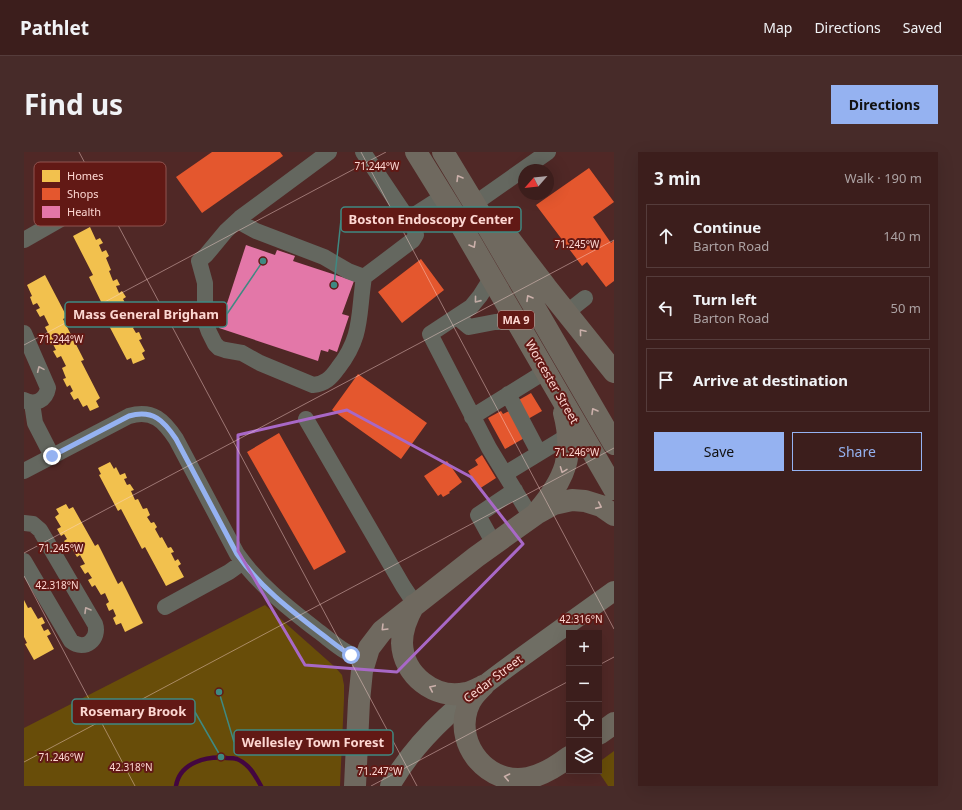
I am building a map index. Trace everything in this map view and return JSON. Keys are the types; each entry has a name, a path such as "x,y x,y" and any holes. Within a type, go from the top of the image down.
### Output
{"highway":[{"name":"Worcester Street","path":"416,152 492,277 614,489"},
{"name":"Worcester Street","path":"443,152 614,444"},
{"path":"474,204 507,235 566,313 612,364"},
{"path":"533,515 553,492 563,473 569,450 568,426 557,391"},
{"path":"355,786 359,701 365,660 369,648 382,631 415,604 533,515 554,504 572,500 585,501 596,504 614,515"},
{"path":"415,604 403,630 402,644 406,662 412,672 426,685 445,693 465,693 483,686"},
{"path":"483,686 471,700 467,709 465,720 466,737 474,756 488,770 502,776 521,779 536,776 563,761"},
{"path":"602,732 614,723"},
{"path":"538,786 563,761"}],"main road":[{"name":"Cedar Street","path":"390,786 406,761 433,729 466,699 614,591"}],"street":[{"path":"329,152 240,218 199,261 205,283 204,309 206,327 213,341 219,348 242,353 260,363 310,385 320,385 331,378 346,359 354,344 360,320 364,277 415,238 416,232 363,152"},
{"path":"474,204 548,152"},
{"path":"408,219 444,196"},
{"path":"240,218 245,224 256,231 324,257 348,271 364,277"},
{"path":"24,240 48,226"},
{"path":"463,322 468,310 478,300 492,277"},
{"path":"566,313 585,298"},
{"path":"518,322 463,322 430,334 472,417 505,474 533,515"},
{"path":"24,333 48,388 42,400 28,402 35,422 52,456"},
{"path":"472,417 546,371"},
{"path":"508,394 539,453"},
{"path":"24,471 129,416 143,414 156,418 167,426 176,439 237,554 243,562 263,585 296,613 346,652 365,660"},
{"path":"306,419 403,586 415,604"},
{"path":"505,474 569,435"},
{"path":"494,544 478,515 515,490"},
{"path":"24,523 33,524 40,530 83,603 96,627 96,634 92,640 81,645 71,641 24,561"},
{"path":"165,607 229,572 243,562"}],"highlighted area":[{"path":"347,410 471,477 523,544 397,672 305,665 238,551 238,435"}],"shaded area":[{"path":"265,605 335,667 342,675 344,699 340,786 24,786 24,728"},
{"path":"614,751 614,786 608,786 600,774 602,774 602,760"}],"building: Homes":[{"path":"90,227 96,240 100,238 103,243 99,245 102,252 106,250 109,256 106,258 111,270 109,271 113,281 117,279 120,285 116,286 119,293 122,291 126,297 123,299 129,310 125,312 129,320 131,319 135,326 133,328 136,333 139,332 142,339 139,340 145,351 142,353 145,359 133,364 131,358 127,360 106,320 109,318 89,277 93,275 73,236"},
{"path":"45,275 67,317 63,319 84,360 81,361 100,398 96,401 99,407 90,411 87,405 83,407 78,398 74,400 70,393 73,391 70,385 67,387 63,379 66,378 62,368 66,366 61,356 57,358 53,351 56,350 53,344 51,345 47,338 50,337 45,327 49,325 44,315 40,317 36,310 40,308 37,303 33,305 30,297 32,296 27,285"},
{"path":"110,462 114,469 116,467 120,475 125,473 127,478 124,479 127,485 130,484 134,490 131,491 135,500 138,499 143,509 147,508 150,515 147,517 151,523 154,522 157,527 155,529 160,538 162,537 168,548 171,547 174,552 171,553 175,561 178,559 181,564 178,566 184,577 166,586 145,547 142,549 121,509 118,511 99,475 101,474 98,468"},
{"path":"66,504 69,509 73,507 95,546 98,544 118,584 122,581 143,623 125,632 121,623 116,625 113,618 116,616 113,609 109,611 106,604 109,602 105,593 101,595 95,585 92,587 88,580 92,578 88,572 85,574 80,566 85,564 80,555 77,557 70,545 68,547 64,541 67,539 64,534 61,536 57,529 61,527 55,517 59,514 56,509"},
{"path":"24,600 28,608 31,607 38,619 42,617 45,623 41,625 44,631 48,629 51,634 47,636 54,649 34,660 25,644 27,643 24,637"}],"building: Shops":[{"path":"212,152 280,152 283,156 202,213 176,177"},
{"path":"589,168 614,202 593,217 611,243 614,240 614,281 606,287 587,262 582,266 536,205 543,200 554,200 554,192"},
{"path":"421,259 444,290 402,323 378,292"},
{"path":"358,374 427,423 401,459 332,410"},
{"path":"531,393 542,411 528,419 517,401"},
{"path":"513,409 528,436 505,449 488,418 501,411 503,414"},
{"path":"279,433 346,552 314,570 247,452"},
{"path":"482,455 496,478 479,489 468,471 478,465 475,460"},
{"path":"447,461 462,482 443,497 441,494 438,496 424,476"}],"building: Health":[{"path":"246,245 275,255 277,250 295,256 293,261 354,281 342,314 349,316 337,352 329,349 328,352 321,350 318,361 219,328"}],"waterway":[{"path":"176,786 183,771 189,766 196,762 211,758 235,758 241,761 251,770 261,786"}],"place":[{"name":"Mass General Brigham","path":"263,261"},
{"name":"Boston Endoscopy Center","path":"334,285"},
{"name":"Wellesley Town Forest","path":"219,692"},
{"name":"Rosemary Brook","path":"221,757"}],"route":[{"path":"52,456 129,416 143,414 153,416 160,420 167,426 176,439 237,554 255,578 286,606 351,655"}]}
